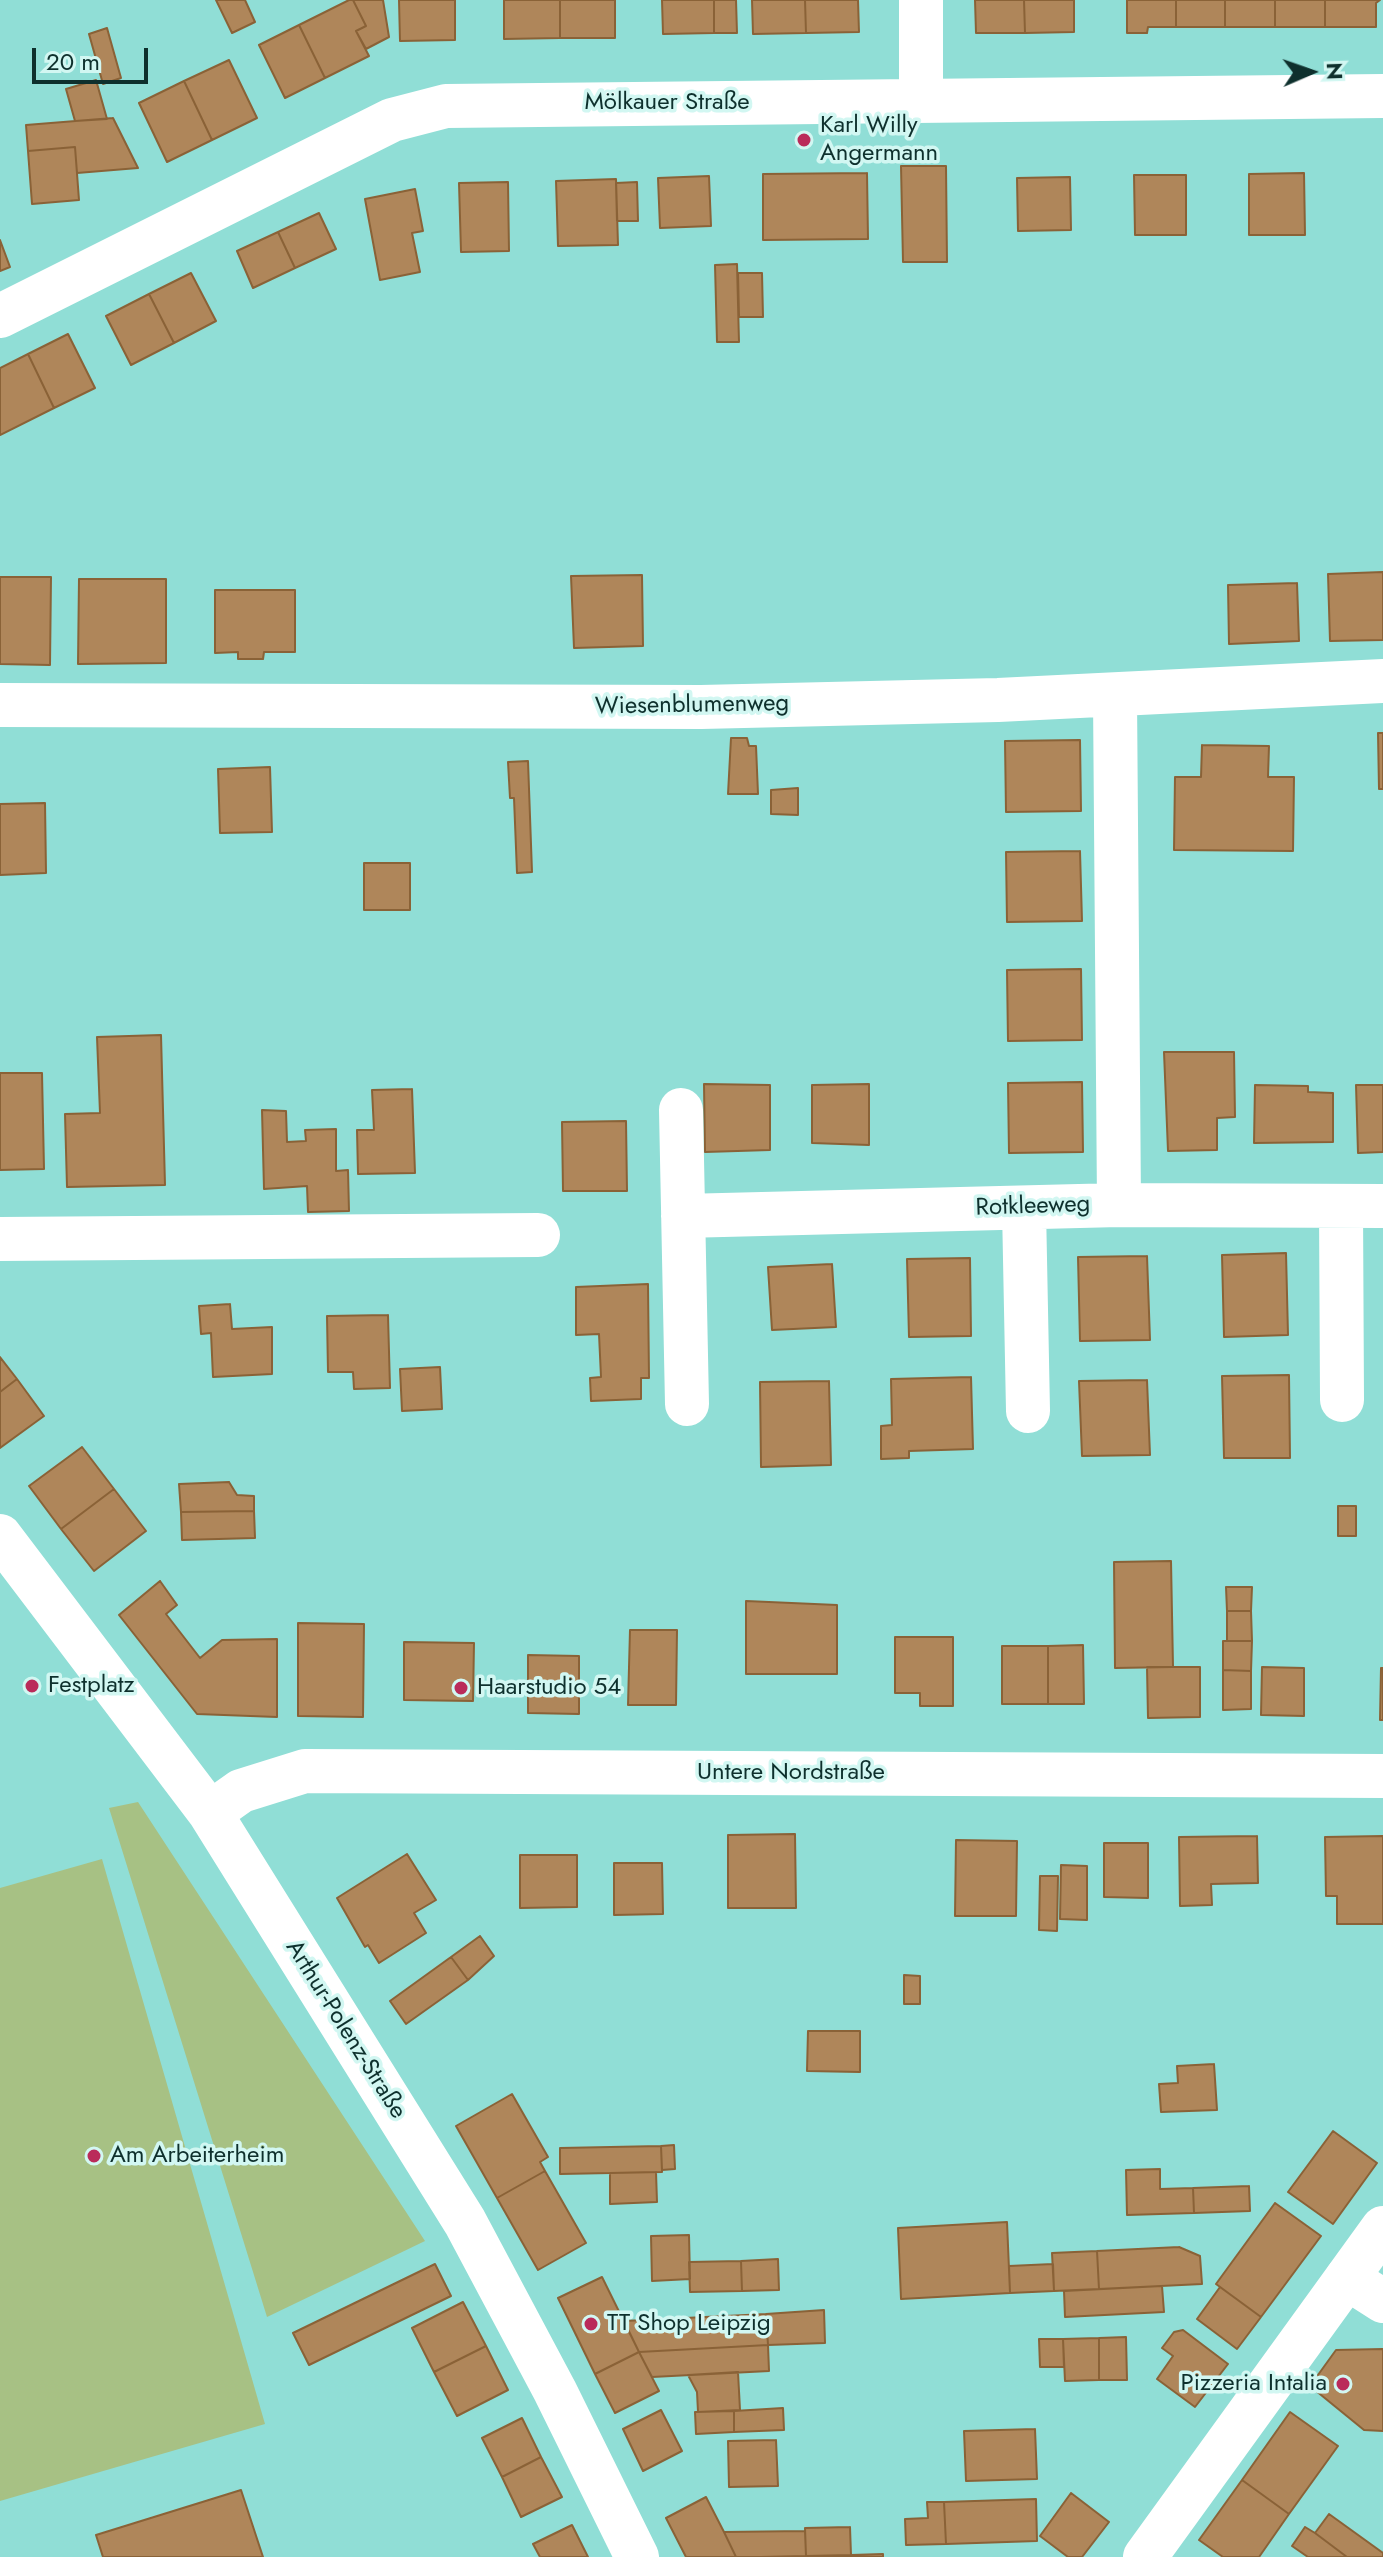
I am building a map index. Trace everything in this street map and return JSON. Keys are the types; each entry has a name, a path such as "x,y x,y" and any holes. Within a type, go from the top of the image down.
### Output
{"street":[{"path":"921,0 921,101"},
{"name":"Mölkauer Straße","path":"0,316 392,120 446,106 1383,96"},
{"name":"Wiesenblumenweg","path":"0,705 701,707 1115,696 1383,681"},
{"path":"1115,696 1119,1205"},
{"path":"681,1110 687,1404"},
{"name":"Rotkleeweg","path":"683,1216 1119,1205 1362,1206"},
{"path":"1342,1400 1362,1206"},
{"path":"1024,1208 1028,1411"},
{"path":"0,1239 538,1235"},
{"name":"Arthur-Polenz-Straße","path":"0,1536 210,1813 465,2222 555,2391 637,2557"},
{"name":"Untere Nordstraße","path":"210,1813 241,1791 305,1771 1383,1776"},
{"path":"1145,2557 1365,2290 1383,2228"}],"green space":[{"path":"138,1802 425,2241 267,2317 109,1808"},
{"name":"Am Arbeiterheim","path":"102,1859 265,2424 0,2501 0,1888"}],"building":[{"path":"216,0 245,0 255,22 232,33"},
{"path":"353,0 366,26 356,31 369,56 325,78 299,25"},
{"path":"353,0 383,0 389,37 366,49 356,31 366,26"},
{"path":"399,0 455,0 455,40 400,41"},
{"path":"504,0 560,0 560,38 504,39"},
{"path":"560,0 615,0 615,38 560,38"},
{"path":"662,0 714,0 714,33 663,34"},
{"path":"714,0 736,0 737,33 714,33"},
{"path":"752,0 805,0 806,33 753,34"},
{"path":"805,0 858,0 859,32 806,33"},
{"path":"975,0 1024,0 1025,33 976,33"},
{"path":"1024,0 1074,0 1074,32 1025,33"},
{"path":"1127,0 1176,0 1176,27 1148,27 1147,33 1127,33"},
{"path":"1176,0 1225,0 1225,27 1176,27"},
{"path":"1225,0 1275,0 1275,27 1225,27"},
{"path":"1275,0 1325,0 1325,27 1275,27"},
{"path":"1325,0 1380,0 1376,3 1376,27 1325,27"},
{"path":"299,25 325,78 285,98 259,45"},
{"path":"107,28 121,78 103,84 89,34"},
{"path":"229,60 257,118 212,140 184,81"},
{"path":"96,80 107,119 75,121 66,89"},
{"path":"184,81 212,140 167,162 139,103"},
{"path":"113,118 138,168 77,173 75,147 28,151 26,125"},
{"path":"75,147 79,200 32,204 28,151"},
{"path":"901,166 946,166 947,262 903,262"},
{"path":"867,173 868,239 763,240 763,174"},
{"path":"1304,173 1305,235 1249,235 1249,174"},
{"path":"1134,175 1186,175 1186,235 1135,235"},
{"path":"709,176 711,226 660,228 658,178"},
{"path":"1070,177 1071,230 1018,231 1017,178"},
{"path":"616,179 618,245 558,246 556,181"},
{"path":"508,182 509,251 461,252 459,183"},
{"path":"637,182 638,221 617,221 616,183"},
{"path":"415,189 423,231 412,233 420,272 380,280 365,199"},
{"path":"319,213 336,249 295,268 278,232"},
{"path":"278,232 295,268 253,288 237,251"},
{"path":"0,240 10,267 0,271"},
{"path":"737,264 739,342 717,342 715,265"},
{"path":"191,273 216,321 174,343 149,294"},
{"path":"738,273 762,273 763,317 739,317"},
{"path":"149,294 174,343 131,365 106,316"},
{"path":"68,334 95,388 54,408 28,354"},
{"path":"28,354 54,408 0,435 0,368"},
{"path":"1383,572 1383,640 1330,641 1328,574"},
{"path":"642,575 643,646 574,648 571,576"},
{"path":"0,577 51,577 50,665 0,664"},
{"path":"79,579 166,579 166,663 78,664"},
{"path":"1297,583 1299,641 1229,644 1228,585"},
{"path":"215,590 295,590 295,652 264,652 263,659 238,659 238,652 215,653"},
{"path":"1378,733 1383,733 1383,789 1379,789"},
{"path":"731,738 747,738 749,746 756,746 758,794 728,794"},
{"path":"1080,740 1081,811 1006,812 1005,741"},
{"path":"1202,745 1269,746 1268,777 1294,777 1293,851 1174,850 1175,777 1201,777"},
{"path":"528,761 532,872 517,873 514,798 510,798 508,762"},
{"path":"270,767 272,832 220,833 218,769"},
{"path":"798,788 798,815 771,814 771,790"},
{"path":"45,803 46,873 0,875 0,804"},
{"path":"1080,851 1082,921 1007,922 1006,852"},
{"path":"364,863 410,863 410,910 364,910"},
{"path":"1081,969 1082,1040 1008,1041 1007,970"},
{"path":"161,1035 165,1185 67,1187 65,1114 100,1113 97,1037"},
{"path":"1164,1052 1234,1052 1235,1117 1217,1118 1217,1150 1168,1151"},
{"path":"0,1073 42,1073 44,1169 0,1170"},
{"path":"1082,1082 1083,1152 1009,1153 1008,1083"},
{"path":"704,1084 770,1085 770,1150 705,1152"},
{"path":"869,1084 869,1145 812,1143 812,1085"},
{"path":"1255,1085 1308,1086 1308,1092 1333,1093 1333,1142 1254,1143"},
{"path":"1356,1085 1383,1085 1383,1152 1358,1153"},
{"path":"412,1089 415,1173 358,1174 357,1130 374,1130 372,1090"},
{"path":"262,1110 286,1111 287,1142 306,1141 305,1130 336,1129 336,1171 348,1170 349,1211 308,1212 307,1186 264,1189"},
{"path":"626,1121 627,1191 563,1191 562,1122"},
{"path":"1286,1253 1288,1335 1224,1337 1222,1255"},
{"path":"1147,1256 1150,1340 1080,1341 1078,1257"},
{"path":"970,1258 971,1336 909,1337 907,1259"},
{"path":"832,1264 836,1327 772,1330 768,1267"},
{"path":"648,1284 649,1378 641,1378 641,1399 591,1401 590,1378 601,1377 599,1334 576,1335 576,1287"},
{"path":"230,1304 232,1329 272,1327 272,1374 213,1377 211,1333 201,1334 199,1306"},
{"path":"388,1315 390,1388 354,1389 353,1372 328,1372 327,1316"},
{"path":"0,1357 17,1379 0,1392"},
{"path":"440,1367 442,1409 402,1411 400,1369"},
{"path":"1289,1375 1290,1458 1224,1458 1222,1376"},
{"path":"971,1377 973,1449 909,1451 909,1458 881,1459 881,1426 892,1425 891,1379"},
{"path":"17,1379 44,1416 0,1448 0,1392"},
{"path":"1147,1380 1150,1455 1082,1456 1079,1381"},
{"path":"829,1381 831,1465 761,1467 760,1382"},
{"path":"82,1447 114,1489 61,1529 29,1486"},
{"path":"229,1482 237,1495 254,1496 254,1511 181,1512 179,1484"},
{"path":"114,1489 146,1531 94,1571 61,1529"},
{"path":"1338,1506 1356,1506 1356,1536 1338,1536"},
{"path":"254,1511 255,1538 182,1540 181,1512"},
{"path":"1171,1561 1173,1667 1115,1668 1114,1562"},
{"path":"160,1581 177,1605 166,1614 200,1658 222,1640 277,1639 277,1717 197,1714 119,1615"},
{"path":"1226,1587 1252,1587 1251,1611 1227,1611"},
{"path":"746,1601 837,1605 837,1674 746,1674"},
{"path":"1227,1611 1251,1611 1252,1641 1227,1641"},
{"path":"298,1623 364,1624 363,1717 298,1716"},
{"path":"630,1630 677,1630 676,1705 628,1705"},
{"path":"895,1637 953,1637 953,1706 920,1706 920,1693 895,1693"},
{"path":"1223,1641 1252,1641 1251,1671 1223,1670"},
{"path":"404,1642 474,1643 473,1701 404,1700"},
{"path":"1083,1645 1084,1704 1048,1704 1048,1646"},
{"path":"1002,1646 1048,1646 1048,1704 1002,1704"},
{"path":"528,1655 579,1656 579,1714 528,1713"},
{"path":"1147,1667 1200,1667 1200,1717 1148,1718"},
{"path":"1262,1667 1304,1668 1304,1716 1261,1715"},
{"path":"1383,1668 1383,1720 1380,1720"},
{"path":"1223,1670 1251,1671 1251,1709 1223,1710"},
{"path":"795,1834 796,1908 728,1908 728,1835"},
{"path":"1257,1836 1258,1883 1211,1884 1212,1905 1180,1906 1179,1837"},
{"path":"1383,1836 1383,1924 1337,1924 1337,1896 1326,1896 1325,1837"},
{"path":"956,1840 1017,1841 1016,1916 955,1916"},
{"path":"1104,1843 1148,1843 1148,1898 1104,1897"},
{"path":"407,1854 436,1900 414,1913 426,1933 379,1963 368,1945 365,1947 337,1898"},
{"path":"520,1855 577,1855 577,1907 520,1908"},
{"path":"614,1863 662,1863 663,1914 614,1915"},
{"path":"1061,1865 1087,1866 1087,1920 1060,1919"},
{"path":"1040,1876 1058,1876 1057,1931 1039,1930"},
{"path":"480,1936 494,1956 468,1980 451,1957"},
{"path":"451,1957 468,1980 406,2024 390,2001"},
{"path":"904,1975 920,1976 920,2004 904,2004"},
{"path":"808,2031 860,2031 860,2072 807,2071"},
{"path":"1214,2064 1217,2110 1161,2112 1159,2084 1178,2083 1177,2066"},
{"path":"512,2094 548,2157 540,2162 545,2171 497,2198 456,2126"},
{"path":"1333,2131 1377,2163 1333,2224 1288,2192"},
{"path":"674,2145 675,2169 662,2170 661,2146"},
{"path":"661,2146 662,2172 560,2174 560,2148"},
{"path":"1160,2169 1160,2189 1193,2188 1194,2213 1127,2215 1126,2170"},
{"path":"545,2171 586,2243 538,2270 497,2198"},
{"path":"656,2172 657,2202 610,2204 610,2173"},
{"path":"1249,2186 1250,2211 1194,2213 1193,2188"},
{"path":"1275,2203 1321,2236 1261,2317 1216,2284"},
{"path":"1007,2222 1010,2293 901,2299 898,2228"},
{"path":"689,2235 690,2279 652,2281 651,2236"},
{"path":"1179,2247 1200,2256 1202,2284 1099,2289 1097,2251"},
{"path":"1097,2251 1099,2289 1054,2291 1052,2253"},
{"path":"778,2259 779,2290 742,2291 741,2261"},
{"path":"741,2261 742,2291 690,2292 689,2262"},
{"path":"435,2264 451,2296 309,2365 293,2333"},
{"path":"1053,2264 1054,2291 1010,2293 1009,2266"},
{"path":"602,2277 639,2352 595,2374 558,2298"},
{"path":"1162,2286 1164,2312 1065,2317 1064,2291"},
{"path":"1220,2287 1261,2317 1237,2349 1197,2319"},
{"path":"463,2302 486,2346 434,2372 412,2328"},
{"path":"824,2310 825,2343 768,2345 766,2314"},
{"path":"766,2314 768,2345 639,2352 624,2321"},
{"path":"1183,2330 1228,2364 1195,2407 1157,2379 1173,2356 1162,2348 1174,2332"},
{"path":"1126,2337 1127,2380 1099,2380 1099,2338"},
{"path":"1099,2338 1099,2380 1065,2381 1063,2339"},
{"path":"1039,2339 1063,2339 1064,2367 1040,2367"},
{"path":"768,2345 769,2371 652,2377 639,2352"},
{"path":"486,2346 508,2390 457,2416 434,2372"},
{"path":"1383,2349 1383,2431 1364,2430 1310,2386 1336,2350"},
{"path":"639,2352 659,2391 615,2413 595,2374"},
{"path":"738,2372 740,2410 698,2412 697,2392 688,2375"},
{"path":"783,2408 784,2430 734,2432 734,2411"},
{"path":"661,2410 682,2451 643,2471 623,2429"},
{"path":"734,2411 734,2432 696,2434 695,2412"},
{"path":"1290,2412 1338,2446 1289,2514 1242,2480"},
{"path":"522,2418 541,2457 502,2477 482,2438"},
{"path":"1035,2429 1037,2479 966,2481 964,2431"},
{"path":"776,2440 778,2486 729,2487 728,2441"},
{"path":"541,2457 562,2497 521,2517 502,2477"},
{"path":"1242,2480 1289,2514 1259,2557 1223,2557 1199,2540"},
{"path":"241,2490 263,2557 103,2557 96,2535"},
{"path":"1071,2493 1109,2522 1082,2557 1068,2557 1040,2536"},
{"path":"706,2497 736,2557 686,2557 666,2518"},
{"path":"1036,2499 1037,2541 946,2544 944,2502"},
{"path":"927,2502 944,2502 946,2544 906,2545 905,2519 928,2518"},
{"path":"1329,2514 1383,2553 1383,2557 1347,2557 1315,2533"},
{"path":"572,2525 588,2557 540,2557 533,2544"},
{"path":"850,2527 851,2555 806,2556 805,2528"},
{"path":"1305,2527 1347,2557 1308,2557 1292,2546"},
{"path":"805,2531 806,2556 761,2557 736,2557 724,2532"},
{"path":"883,2554 883,2557 806,2556 851,2555"}],"place":[{"name":"Karl Willy Angermann","path":"804,140"},
{"name":"Festplatz","path":"32,1686"},
{"name":"Haarstudio 54","path":"461,1688"},
{"name":"Am Arbeiterheim","path":"94,2156"},
{"name":"TT Shop Leipzig","path":"591,2324"},
{"name":"Pizzeria Intalia","path":"1343,2384"}]}
